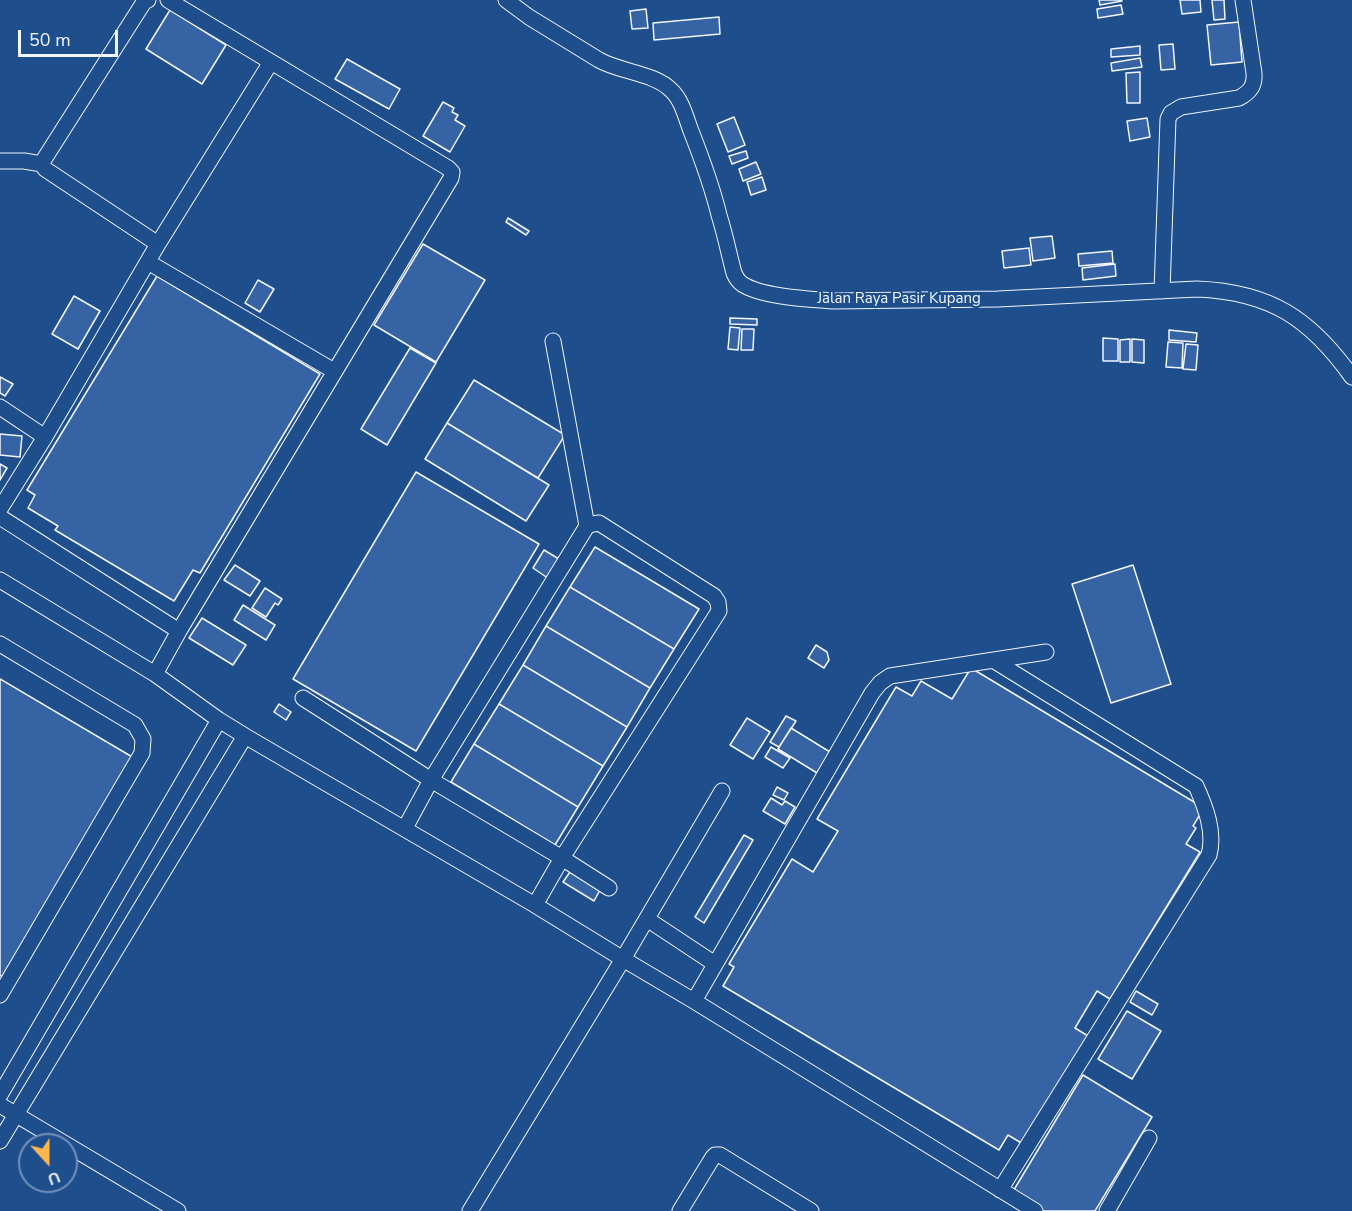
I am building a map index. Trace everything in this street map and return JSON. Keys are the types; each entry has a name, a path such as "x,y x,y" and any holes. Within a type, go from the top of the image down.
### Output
{"street":[{"path":"42,164 144,2 148,0"},
{"path":"155,674 451,178 452,172 168,0"},
{"name":"Jalan Raya Pasir Kupang","path":"506,0 529,17 599,60 651,78 671,89 677,96 684,110 720,216 736,279 744,285 774,294 833,301 998,299 1197,289 1222,290 1246,295 1291,314 1325,343 1352,377"},
{"path":"1162,291 1168,119 1176,109 1239,98 1248,93 1252,87 1255,80 1243,0"},
{"path":"0,509 158,244 271,62"},
{"path":"0,161 42,164 45,169 158,244"},
{"path":"148,262 334,371"},
{"path":"405,828 431,780 587,526 554,341"},
{"path":"0,407 45,437"},
{"path":"0,517 179,631"},
{"path":"535,904 719,611 718,602 714,596 705,590 600,523 587,526"},
{"path":"0,580 155,674 245,736 535,904 1035,1211"},
{"path":"0,644 135,725 143,739 142,753 0,995"},
{"path":"694,1000 866,703 880,683 890,676 1046,652"},
{"path":"993,660 1196,786 1210,825 1212,843 1209,855 1000,1190"},
{"path":"303,698 431,780 609,888"},
{"path":"0,1095 219,720"},
{"path":"0,1141 245,736"},
{"path":"470,1211 722,791"},
{"path":"647,919 715,964"},
{"path":"0,1105 178,1211"},
{"path":"1107,1211 1149,1138"},
{"path":"680,1211 715,1155 720,1155 811,1211"}],"building":[{"path":"1099,0 1121,0 1122,1 1100,5"},
{"path":"1180,0 1200,0 1201,12 1182,14"},
{"path":"1212,0 1224,0 1225,19 1214,20"},
{"path":"1121,5 1123,14 1098,18 1097,9"},
{"path":"646,9 648,28 632,29 630,11"},
{"path":"170,10 226,45 202,84 146,49"},
{"path":"719,17 720,34 654,40 653,23"},
{"path":"1239,22 1242,62 1211,65 1207,25"},
{"path":"1173,44 1175,69 1161,70 1159,45"},
{"path":"1140,46 1140,55 1111,57 1111,49"},
{"path":"1140,58 1142,67 1112,71 1111,63"},
{"path":"347,59 400,89 389,109 335,79"},
{"path":"1140,72 1140,103 1127,103 1126,73"},
{"path":"443,102 454,108 452,112 458,115 455,120 465,126 450,152 423,136"},
{"path":"734,117 745,145 728,152 717,124"},
{"path":"1147,118 1150,137 1130,141 1127,121"},
{"path":"746,151 748,158 732,164 729,156"},
{"path":"756,162 761,174 743,181 739,169"},
{"path":"762,177 766,190 751,195 747,182"},
{"path":"508,218 529,231 526,235 506,222"},
{"path":"1052,236 1055,258 1033,261 1030,238"},
{"path":"423,244 485,280 436,362 374,325"},
{"path":"1029,248 1031,265 1004,268 1002,251"},
{"path":"1112,251 1113,263 1079,266 1078,254"},
{"path":"1115,264 1116,276 1083,280 1082,268"},
{"path":"157,276 320,374 200,573 193,570 174,601 55,530 58,526 28,508 35,495 27,490"},
{"path":"258,280 274,289 260,312 245,303"},
{"path":"74,296 100,311 78,349 52,334"},
{"path":"730,318 757,319 757,325 730,324"},
{"path":"730,327 740,328 738,350 728,349"},
{"path":"742,329 754,329 753,350 741,350"},
{"path":"1169,330 1197,333 1196,342 1169,340"},
{"path":"1103,338 1118,339 1118,361 1103,361"},
{"path":"1130,339 1130,362 1120,362 1120,340"},
{"path":"1132,339 1144,340 1144,363 1132,362"},
{"path":"1168,342 1183,343 1182,368 1166,367"},
{"path":"1186,344 1198,345 1196,370 1183,369"},
{"path":"410,348 436,363 387,445 361,429"},
{"path":"0,377 13,384 5,396 0,393"},
{"path":"474,380 565,435 538,478 447,423"},
{"path":"447,423 549,485 526,521 425,459"},
{"path":"0,434 22,436 20,457 0,455"},
{"path":"0,464 7,468 0,480"},
{"path":"416,472 539,544 416,751 293,679"},
{"path":"595,547 699,609 674,649 570,587"},
{"path":"544,550 564,562 552,581 533,568"},
{"path":"235,565 260,581 250,596 224,580"},
{"path":"1133,565 1171,684 1111,703 1072,584"},
{"path":"570,587 674,649 650,688 546,626"},
{"path":"265,588 282,599 278,605 275,603 266,617 252,608"},
{"path":"243,605 275,625 266,640 234,620"},
{"path":"202,618 246,645 233,665 189,638"},
{"path":"546,626 650,688 627,727 523,665"},
{"path":"816,645 827,652 829,660 824,668 808,658"},
{"path":"523,665 627,727 603,766 499,704"},
{"path":"971,668 1204,808 1186,844 1200,852 1110,999 1097,991 1075,1028 1088,1036 1023,1144 1008,1135 999,1150 723,986 734,967 729,964 792,859 813,872 838,831 817,819 896,687 912,696 921,681 952,699"},
{"path":"0,679 134,758 2,977 0,975"},
{"path":"279,704 291,712 286,720 274,712"},
{"path":"499,704 603,766 578,807 474,744"},
{"path":"786,716 796,721 779,747 770,742"},
{"path":"747,718 770,732 753,759 730,745"},
{"path":"791,728 830,752 817,773 778,749"},
{"path":"474,744 578,807 555,845 451,782"},
{"path":"771,747 790,758 783,768 765,757"},
{"path":"777,787 788,793 784,800 773,795"},
{"path":"771,798 782,805 785,801 795,807 785,824 763,811"},
{"path":"744,835 753,840 704,923 695,917"},
{"path":"570,872 600,890 594,901 563,882"},
{"path":"1136,991 1158,1004 1152,1015 1130,1002"},
{"path":"1127,1011 1161,1031 1132,1079 1098,1059"},
{"path":"1083,1075 1152,1117 1095,1211 1043,1211 1012,1193"}]}
